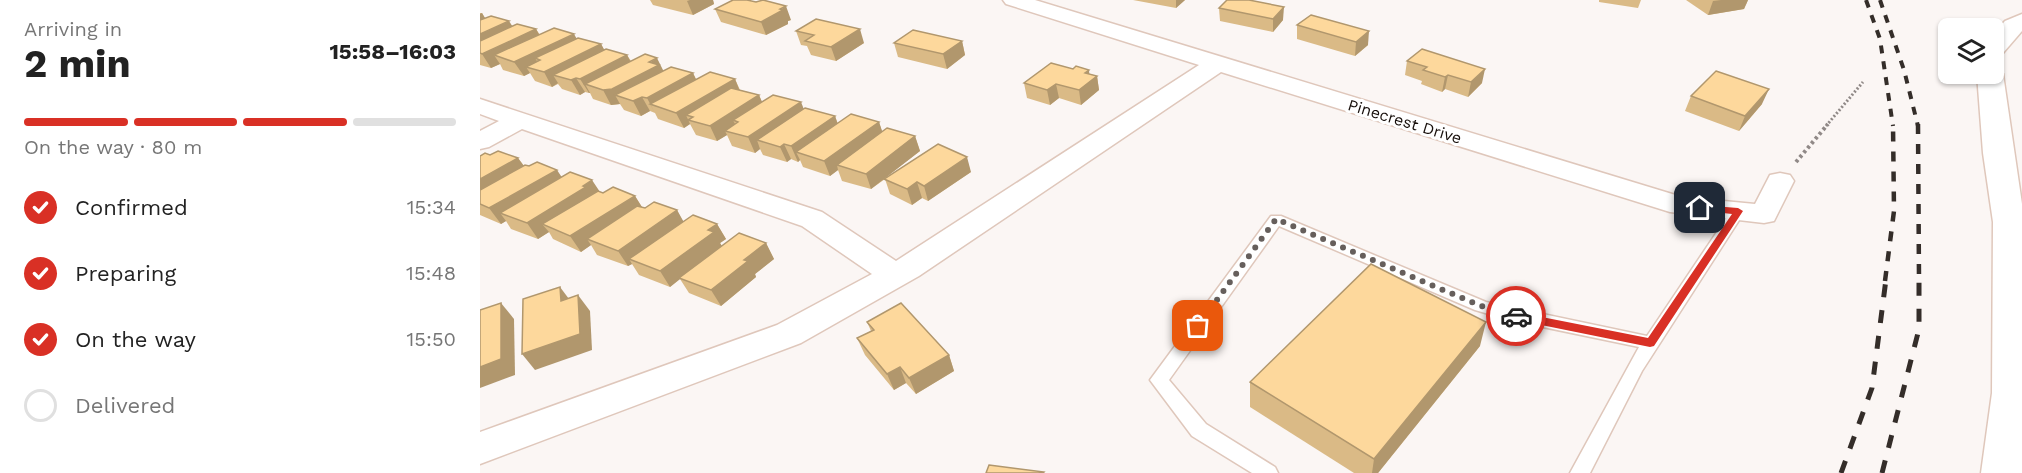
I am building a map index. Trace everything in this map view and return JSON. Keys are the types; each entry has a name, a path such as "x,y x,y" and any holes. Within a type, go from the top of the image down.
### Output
{"street":[{"name":"Pinecrest Drive","path":"1013,0 1680,206 1764,214 1780,181"},
{"path":"2004,36 2013,26 2022,21"},
{"path":"480,448 789,334 896,275 1218,63"},
{"path":"1991,84 1998,153 2009,222 2012,393 2003,473"},
{"path":"480,106 812,219 896,275"},
{"path":"480,141 519,120"}],"lane":[{"path":"1580,473 1635,367 1738,211"},
{"path":"1268,473 1199,430 1159,380 1276,219 1481,306 1509,315 1650,343"}],"path":[{"path":"1780,181 1863,82"}],"building":[{"path":"733,0 756,2 763,0 786,6 761,22 715,9"},
{"path":"1227,0 1249,0 1284,7 1273,19 1219,8"},
{"path":"1311,15 1369,31 1356,42 1297,25"},
{"path":"491,16 509,21 480,34 480,20"},
{"path":"816,19 860,29 831,47 805,41 814,35 796,31"},
{"path":"517,24 536,29 480,53 480,41"},
{"path":"554,28 574,34 514,62 494,55"},
{"path":"913,30 962,41 943,54 894,43"},
{"path":"578,38 601,44 544,72 526,67 540,60 535,58"},
{"path":"606,49 627,55 580,79 571,80 553,75"},
{"path":"1422,49 1485,69 1471,82 1448,75 1445,77 1423,70 1427,67 1407,61"},
{"path":"645,54 657,58 649,62 659,65 612,89 603,90 585,84"},
{"path":"1051,63 1073,69 1076,66 1089,70 1085,73 1097,76 1079,90 1056,84 1047,90 1024,83"},
{"path":"671,67 693,73 647,98 642,97 633,101 615,95"},
{"path":"1716,71 1769,89 1745,116 1691,96"},
{"path":"710,72 735,79 676,113 650,104"},
{"path":"731,88 759,95 710,126 688,120 693,117 686,115"},
{"path":"773,95 801,102 748,137 725,131 738,122 733,120"},
{"path":"805,108 835,116 791,146 784,144 780,147 757,140"},
{"path":"851,114 879,122 824,161 796,152"},
{"path":"887,128 915,136 866,174 837,165"},
{"path":"938,144 967,157 924,186 917,182 907,189 884,179"},
{"path":"498,151 518,158 480,179 480,156"},
{"path":"537,162 557,170 489,208 480,204 480,190 525,165 529,166"},
{"path":"570,172 592,180 583,186 586,187 527,223 500,213"},
{"path":"613,187 635,196 570,236 542,224 598,191 603,193"},
{"path":"654,202 677,210 618,251 587,239 637,206 645,208"},
{"path":"693,215 717,224 708,230 714,232 660,271 629,259"},
{"path":"739,233 766,243 744,260 748,261 711,290 679,278"},
{"path":"1371,264 1486,322 1374,459 1250,382"},
{"path":"560,287 561,301 578,295 580,334 522,354 523,299"},
{"path":"501,303 501,359 480,367 480,310"},
{"path":"901,303 949,355 909,378 900,367 887,374 857,338 874,330 867,322"},
{"path":"989,465 1044,472 986,473"}],"railway":[{"path":"1866,0 1880,39 1893,126"},
{"path":"1880,0 1904,70 1918,126"},
{"path":"1885,281 1894,211 1893,124"},
{"path":"1918,124 1919,281"},
{"path":"1841,473 1872,388 1886,279"},
{"path":"1882,473 1919,329 1919,281"}],"way so far":[{"path":"1198,326 1276,219 1481,306 1516,316"}],"route":[{"path":"1516,316 1650,343 1738,211 1700,208"}]}
